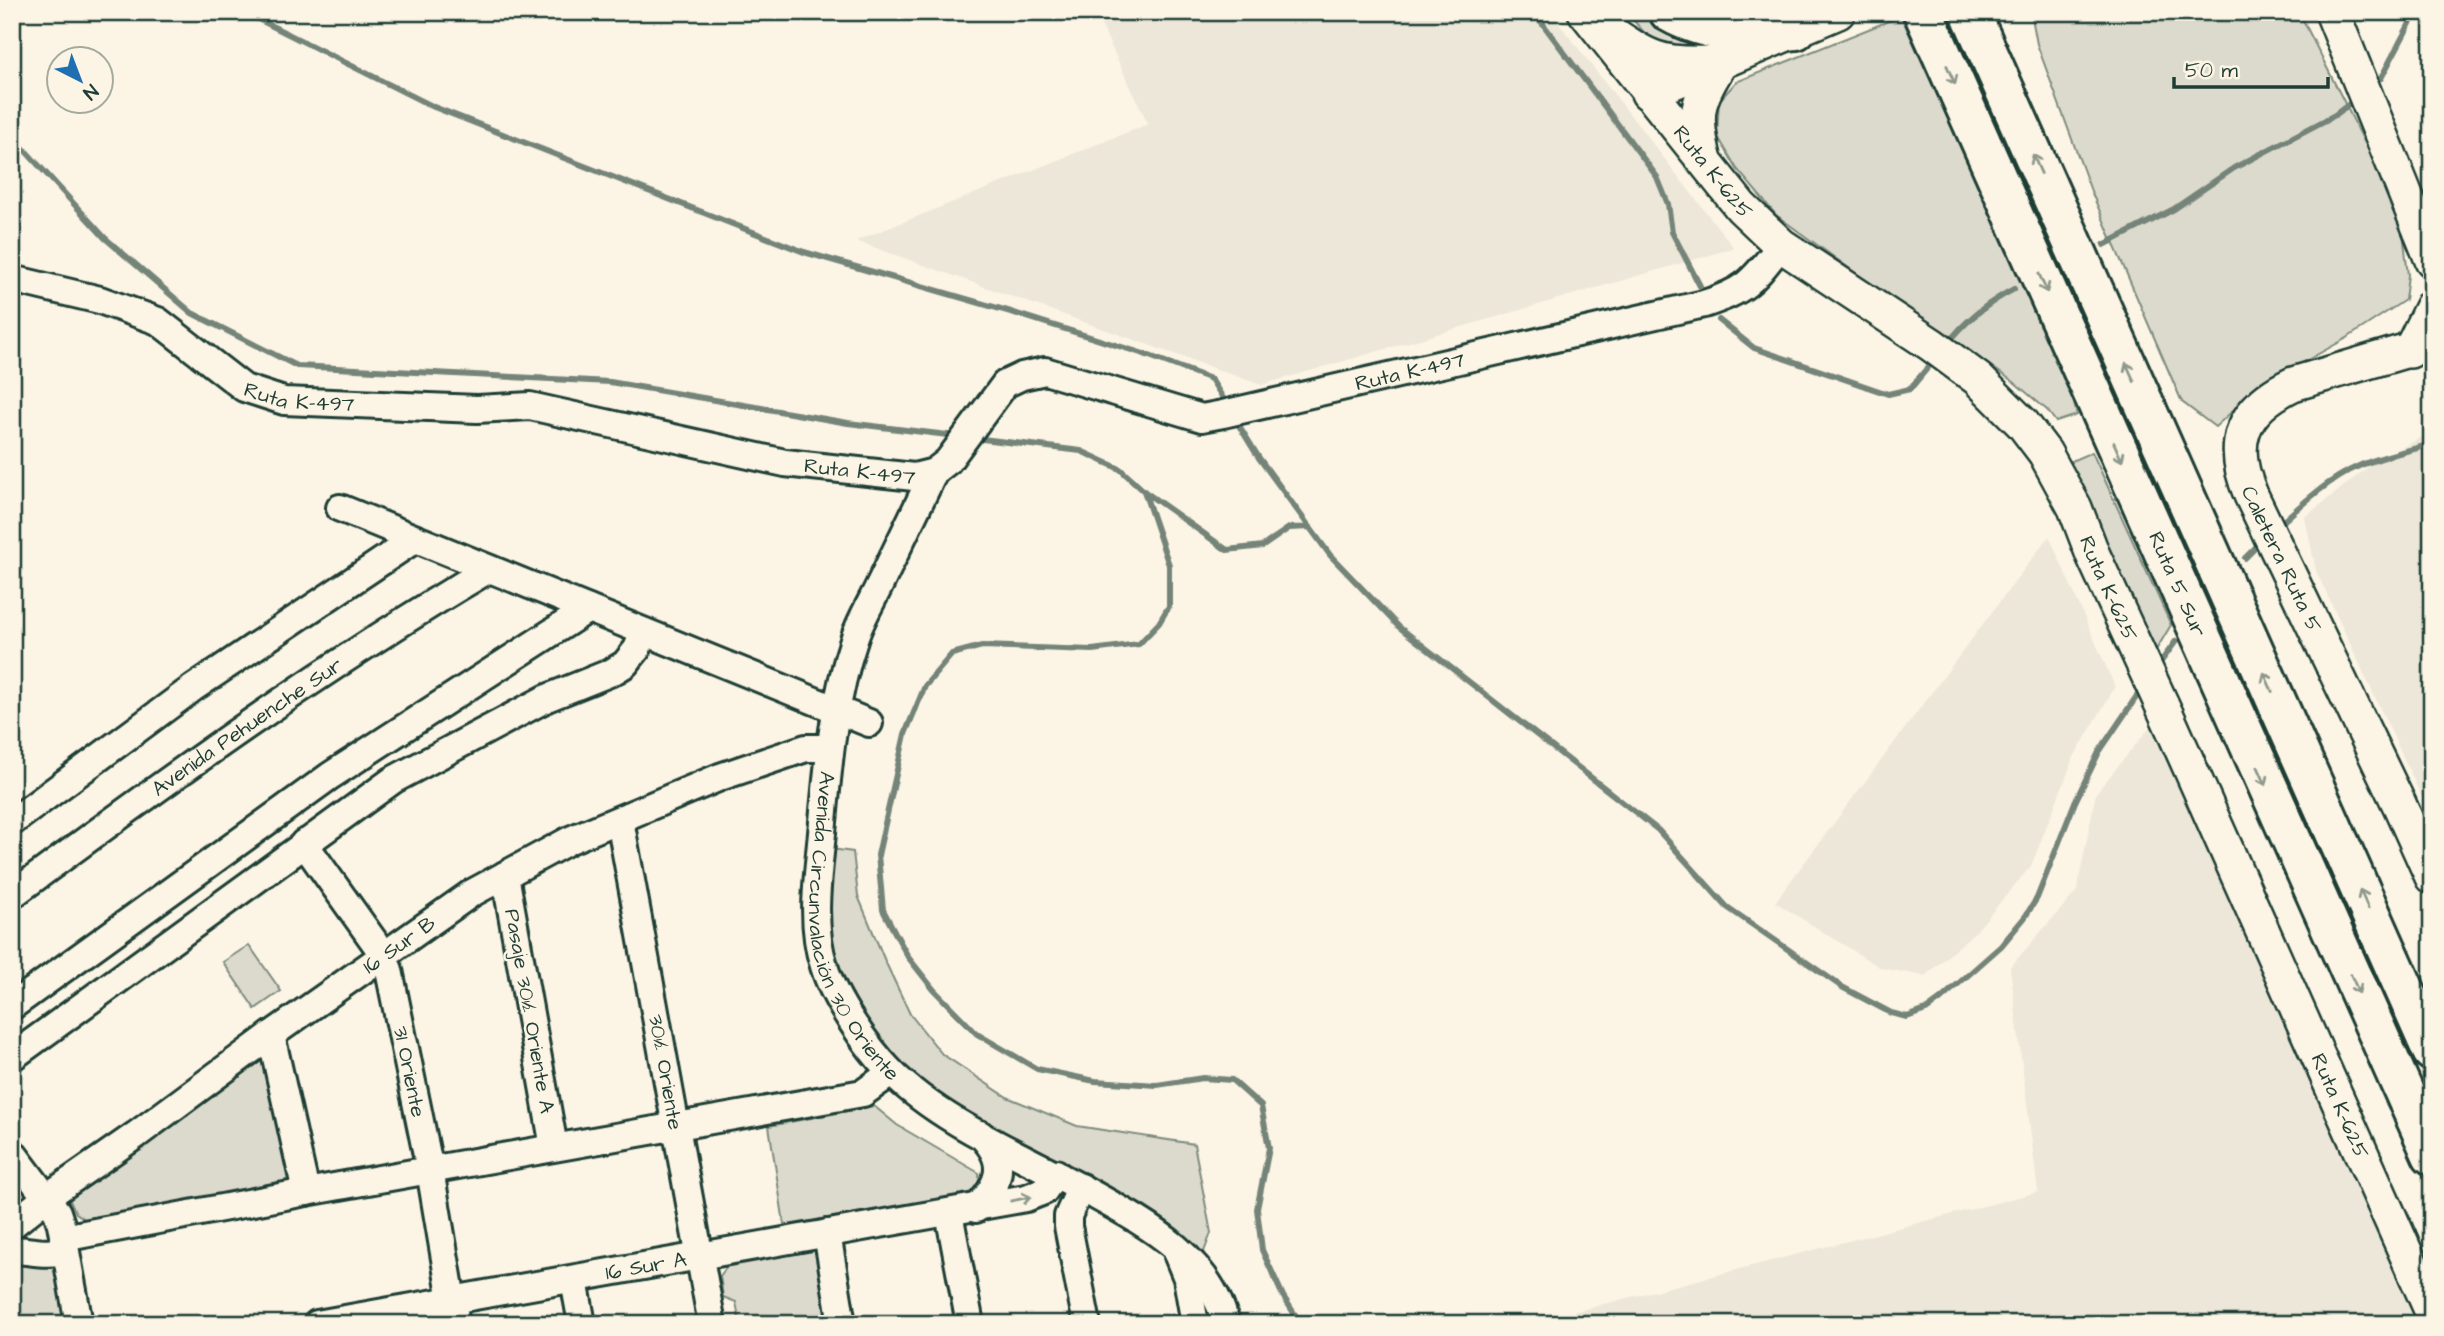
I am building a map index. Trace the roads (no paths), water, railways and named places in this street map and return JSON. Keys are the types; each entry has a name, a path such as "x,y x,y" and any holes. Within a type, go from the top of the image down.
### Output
{"highway":[{"path":"1669,12 1696,25 1715,30 1756,33 1796,30"},
{"name":"Ruta 5 Sur","path":"1923,12 2432,1156"},
{"name":"Ruta 5 Sur","path":"1970,12 2432,1051"}],"main road":[{"path":"1648,93 1838,12"},
{"path":"2332,12 2432,260"},
{"path":"1587,15 1636,50 1657,60 1684,64 1721,62"},
{"name":"Ruta K-625","path":"1587,15 1741,207 1781,245 1956,361 1999,398 2045,453 2061,480 2432,1312"},
{"path":"1705,163 1698,134 1697,113 1703,92 1721,62"},
{"path":"2421,347 2432,306"},
{"name":"Caletera Ruta 5","path":"2421,347 2293,384 2262,405 2242,434 2239,456 2245,482 2261,517 2432,877"}],"street":[{"name":"Ruta K-497","path":"12,279 100,300 158,321 244,388 284,401 477,409 530,406 785,463 914,477 941,467 1005,384 1022,376 1045,371 1202,418 1256,408 1704,304 1732,295 1751,282 1781,245"},
{"name":"Avenida Circunvalación 30 Oriente","path":"941,467 856,634 839,687 829,748 816,902 817,933 824,968 841,1003 890,1071 936,1109 1081,1187 1172,1242 1210,1285 1222,1308 1226,1324"},
{"path":"340,508 869,723"},
{"path":"12,822 193,688 323,598 415,539"},
{"name":"Avenida Pehuenche Sur","path":"12,895 142,799 352,654 489,569"},
{"path":"12,1006 330,776 587,609"},
{"path":"12,1056 393,780 547,698 612,672 625,664 637,649 644,632"},
{"name":"16 Sur B","path":"12,1225 383,954 472,894 570,841 720,777 806,748 829,748"},
{"name":"30½ Oriente","path":"620,820 712,1324"},
{"name":"31 Oriente","path":"304,843 383,954 389,971 430,1170 454,1312"},
{"name":"Pasaje 30½ Oriente A","path":"505,875 554,1147"},
{"path":"271,1035 306,1192"},
{"path":"12,1250 58,1253 64,1243 306,1192 863,1093 890,1071"},
{"path":"976,1209 995,1185 999,1167 996,1153 980,1134"},
{"path":"12,1152 57,1212 79,1324"},
{"name":"16 Sur A","path":"321,1323 454,1312 574,1280 699,1255 976,1209 1039,1195 1056,1173"},
{"path":"1081,1187 1068,1216 1068,1226 1087,1324"},
{"path":"949,1213 970,1324"},
{"path":"827,1233 842,1324"},
{"path":"1172,1242 1187,1278 1194,1323"},
{"path":"574,1280 582,1324"}],"waterway":[{"path":"244,12 434,107 804,252 1011,312 1144,354 1211,379 1228,406"},
{"path":"1534,12 1657,177 1668,204 1672,232 1700,286"},
{"path":"2381,78 2416,12"},
{"path":"2104,245 2174,209 2234,168 2335,115 2356,99"},
{"path":"12,136 105,238 192,313 297,366 610,382 848,423 956,436"},
{"path":"1953,337 1981,310 2014,289"},
{"path":"1719,320 1754,348 1888,394 1910,389 1929,366"},
{"path":"1235,419 1259,458 1330,555 1399,627 1658,830 1727,907 1842,987 1891,1013 1907,1017 1926,1010 2001,946 2025,917 2037,898 2075,802 2099,752 2143,687"},
{"path":"974,438 1081,451 1120,469 1144,491 1169,565 1169,606 1159,623 1139,644 1092,650 982,646 952,654 925,686 905,734 878,855 883,910 908,957 934,990 977,1034 1037,1069 1095,1081 1157,1085 1203,1078 1232,1080 1261,1106 1269,1148 1257,1209 1262,1250 1283,1296 1301,1324"},
{"path":"2277,527 2315,493 2347,472 2377,459 2432,444"},
{"path":"1145,492 1227,550 1263,546 1289,528 1310,527"},
{"path":"2245,558 2261,542"},
{"path":"2157,667 2176,641"}]}
